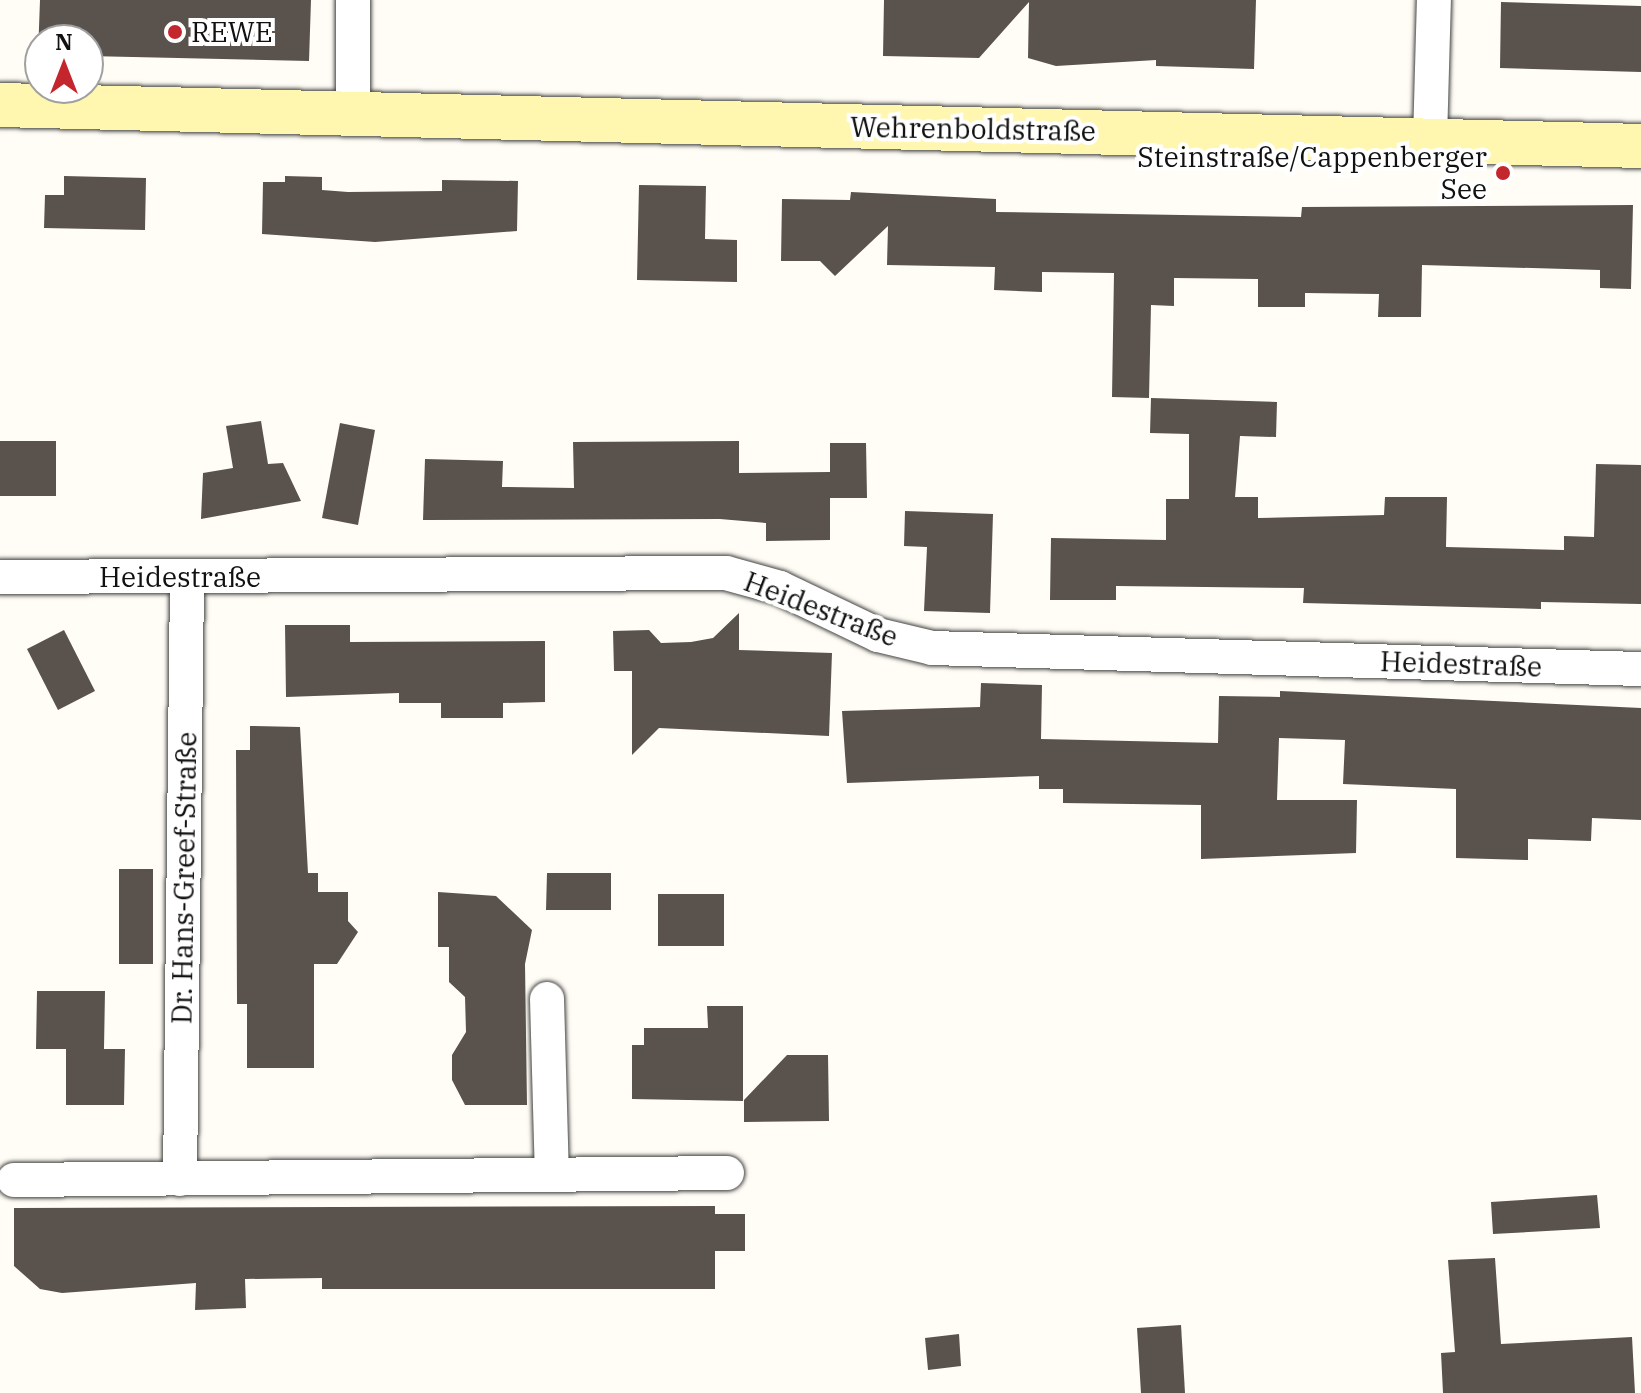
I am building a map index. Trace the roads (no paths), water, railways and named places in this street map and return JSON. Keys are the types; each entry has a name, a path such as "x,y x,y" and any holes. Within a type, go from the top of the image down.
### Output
{"street":[{"path":"353,0 353,114"},
{"path":"1430,140 1434,0"},
{"name":"Wehrenboldstraße","path":"0,105 1641,146"},
{"name":"Heidestraße","path":"0,577 726,573 780,588 878,635 932,648 1641,669"},
{"name":"Dr. Hans-Greef-Straße","path":"180,1179 187,577"},
{"path":"547,999 552,1174"},
{"path":"14,1180 727,1173"}],"place":[{"name":"REWE","path":"175,32"},
{"name":"Steinstraße/Cappenberger See","path":"1503,173"}]}
